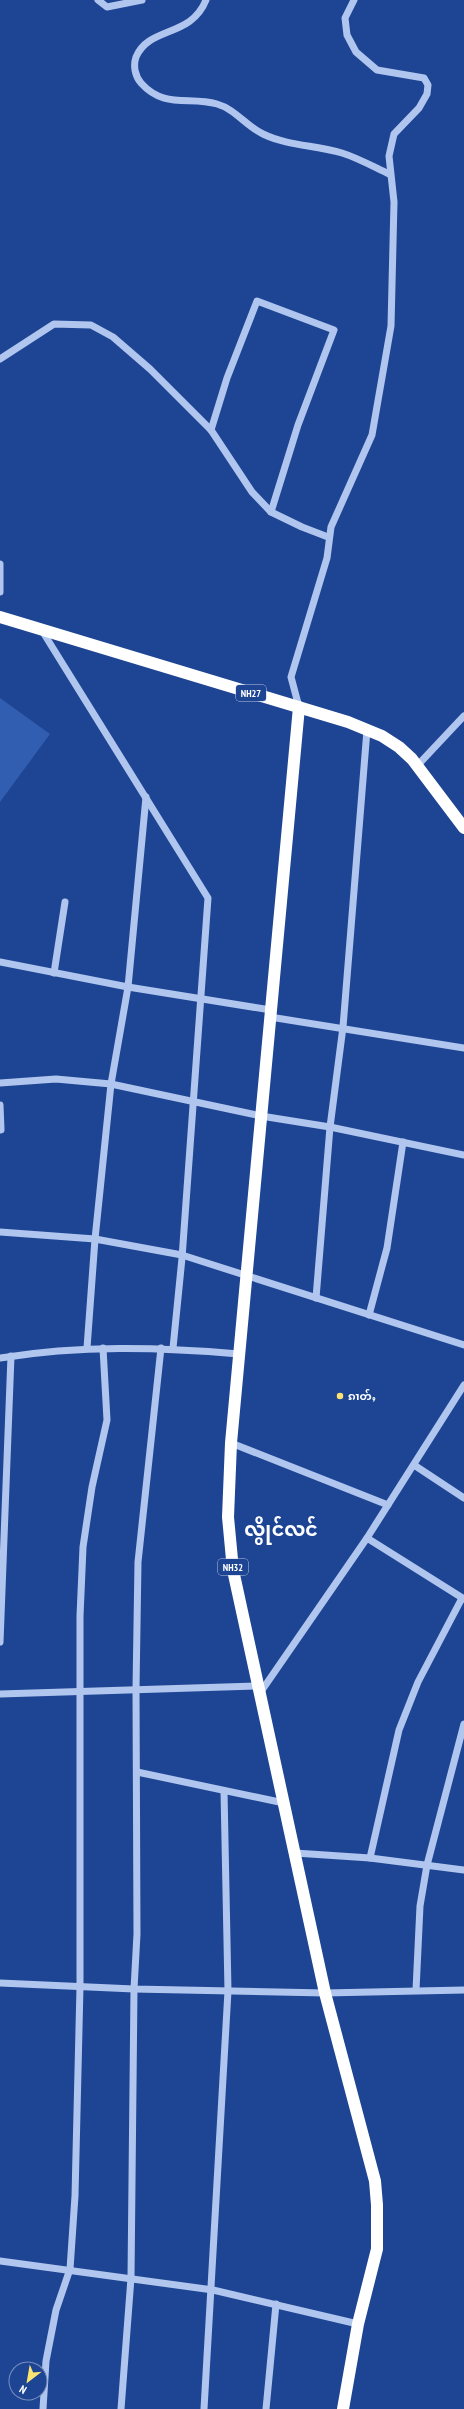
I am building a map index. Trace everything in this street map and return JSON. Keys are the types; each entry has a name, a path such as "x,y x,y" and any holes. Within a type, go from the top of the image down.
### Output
{"highway":[{"name":"NH27","path":"0,617 299,707 382,736 399,747 417,766 464,828"},
{"name":"NH32","path":"299,707 231,1443 228,1517 233,1570 325,1993 373,2174 377,2205 377,2249 358,2324 342,2409"}],"street":[{"path":"98,0 107,7 142,0"},
{"path":"206,0 192,22 146,42 136,58 134,70 138,80 147,89 167,99 217,104 240,116 262,134 287,142 342,153 389,174"},
{"path":"299,707 291,677 327,558 328,537 339,506 372,435 390,334 394,202 389,174 389,156 394,134 419,108 427,94 428,84 424,78 376,70 356,52 347,35 346,18 354,0"},
{"path":"210,430 227,378 257,301 334,330 298,425 271,512"},
{"path":"0,359 54,324 91,325 113,337 150,369 210,430 252,492 271,512 302,527 328,537"},
{"path":"0,564 0,592"},
{"path":"40,629 208,898 202,1000 182,1255 173,1348"},
{"path":"417,766 464,716"},
{"path":"316,1298 330,1127 343,1028 367,730"},
{"path":"87,1348 95,1239 111,1084 128,987 146,797"},
{"path":"54,973 65,902"},
{"path":"0,962 343,1028 464,1048"},
{"path":"0,1083 56,1079 111,1084 261,1116 330,1127 464,1155"},
{"path":"0,1105 1,1130"},
{"path":"369,1315 387,1248 403,1142"},
{"path":"0,1232 95,1239 182,1255 464,1345"},
{"path":"0,1358 87,1348 173,1348 240,1354"},
{"path":"43,2409 47,2354 56,2310 70,2269 75,2196 80,1987 82,1691 80,1616 83,1548 92,1487 106,1420 103,1348"},
{"path":"121,2409 132,2278 134,1989 137,1934 136,1689 138,1562 161,1348"},
{"path":"0,1642 2,1519 11,1356"},
{"path":"0,1694 136,1689 259,1690 367,1538 464,1385"},
{"path":"231,1443 388,1505"},
{"path":"414,1465 464,1498"},
{"path":"367,1538 463,1598 418,1682 399,1730 370,1858"},
{"path":"416,1990 420,1906 426,1864 464,1724"},
{"path":"137,1772 224,1792 284,1803"},
{"path":"204,2409 213,2290 228,1991 224,1792"},
{"path":"295,1853 370,1858 464,1870"},
{"path":"0,1983 134,1989 325,1993 464,1990"},
{"path":"0,2261 70,2269 213,2290 358,2324"},
{"path":"266,2409 276,2304"}],"shaded area":[{"path":"0,698 50,734 0,802"}],"place":[{"name":"ၵၢတ်ႇ","path":"340,1396"}],"district":[{"name":"လွိုင်လင်","path":"281,1529"}]}
